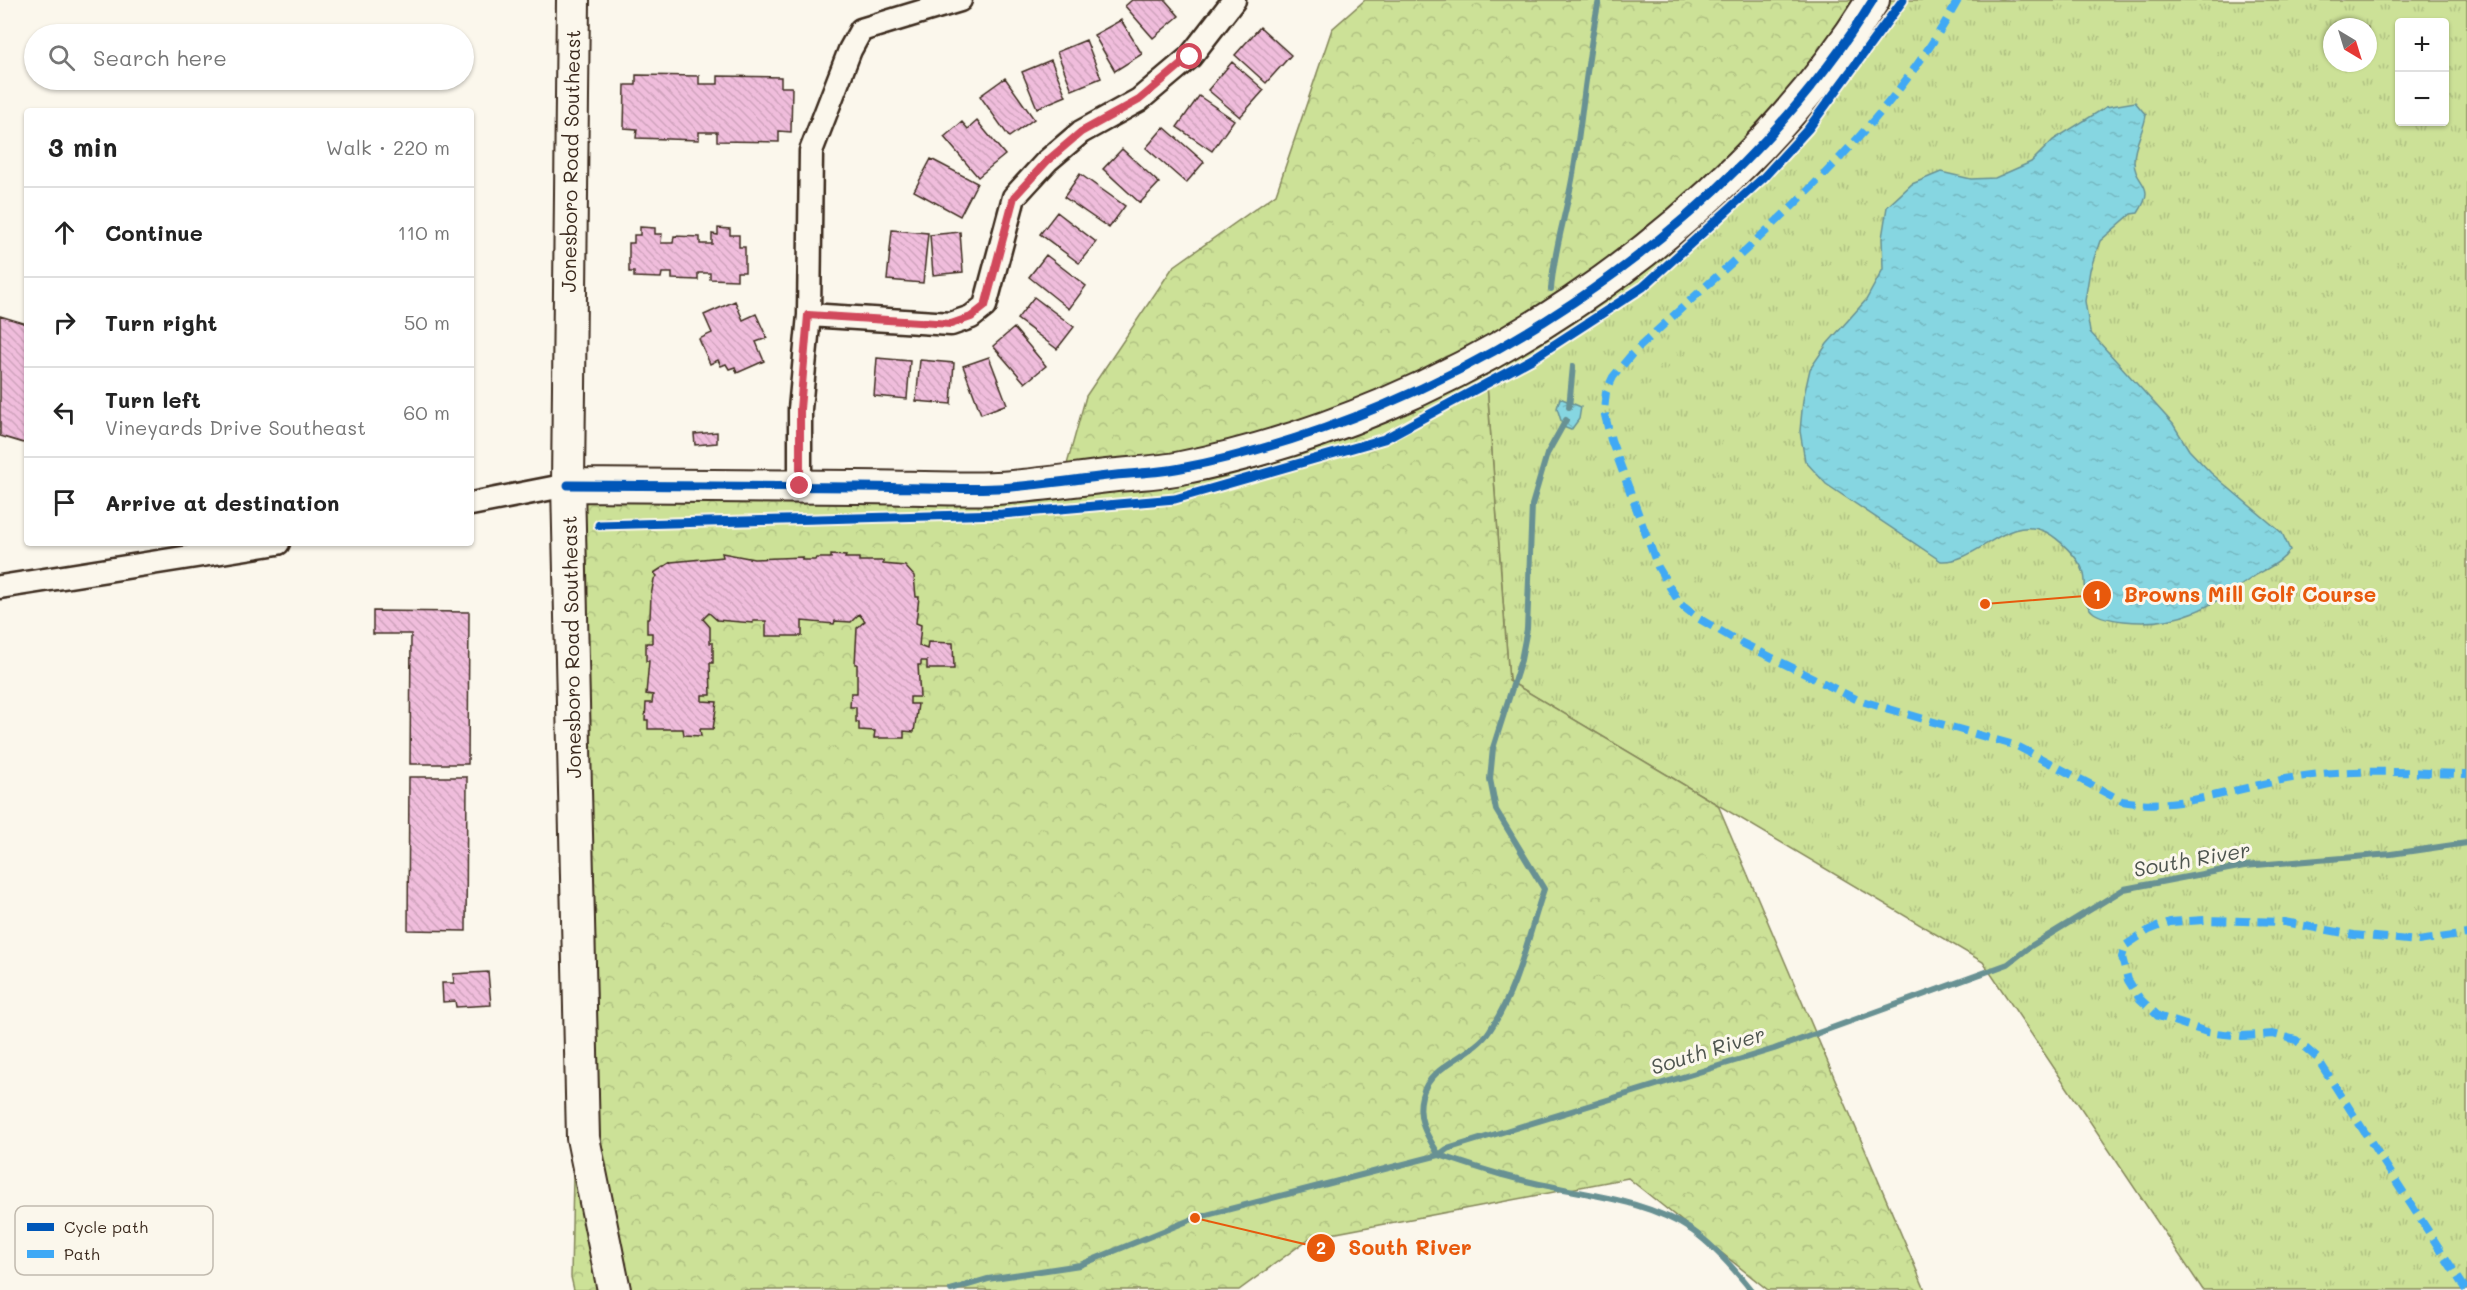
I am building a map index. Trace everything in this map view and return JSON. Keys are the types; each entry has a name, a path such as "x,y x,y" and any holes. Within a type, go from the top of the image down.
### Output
{"main road":[{"name":"Jonesboro Road Southeast","path":"573,0 568,485 583,1137 613,1282"},
{"path":"568,485 997,488 1179,468 1290,440 1401,399 1497,351 1596,287 1674,227 1748,158 1803,96 1873,0"}],"street":[{"path":"800,486 800,409 808,315 811,151 850,50 861,30 960,0"},
{"path":"808,315 951,324 971,317 985,306 1014,197 1047,161 1081,132 1139,100 1190,57 1234,0"},
{"path":"474,503 568,485"},
{"path":"0,587 259,546"}],"green space":[{"path":"1365,0 1863,0 1804,93 1627,263 1484,345 1509,681 1718,805 1925,1290 1768,1290 1628,1178 1310,1238 1239,1290 574,1290 571,1277 579,871 565,495 982,492 1066,468 1086,396 1173,267 1276,194 1332,29"},
{"path":"1863,0 2467,0 2467,1290 2203,1290 1983,962 1509,681 1484,345"}],"water":[{"path":"2135,102 2146,115 2134,161 2137,175 2146,190 2146,196 2138,213 2131,214 2100,241 2090,270 2085,301 2090,332 2173,424 2189,450 2211,473 2282,533 2290,550 2282,559 2208,606 2178,618 2144,622 2112,619 2100,616 2089,609 2085,576 2081,566 2068,549 2046,532 2032,528 2018,529 2005,533 1968,555 1955,560 1941,561 1826,484 1805,461 1800,431 1803,400 1810,369 1827,344 1866,300 1883,269 1882,238 1887,207 1912,184 1941,172 1971,179 1995,178 2031,162 2053,140 2106,107"},
{"path":"1560,398 1581,407 1579,419 1571,430 1563,427 1557,408"}],"building":[{"path":"1132,0 1165,0 1179,16 1153,38 1125,6"},
{"path":"1121,20 1142,54 1115,71 1094,35"},
{"path":"1260,27 1291,55 1266,83 1235,55"},
{"path":"1086,40 1101,78 1072,90 1057,52"},
{"path":"1051,60 1066,96 1037,108 1022,72"},
{"path":"1232,62 1264,90 1240,117 1208,90"},
{"path":"636,75 699,76 699,84 718,84 718,76 781,77 781,87 792,87 791,132 779,131 779,142 717,141 717,132 699,132 699,140 636,138 637,129 624,128 625,85 636,85"},
{"path":"1005,78 1034,119 1009,137 980,96"},
{"path":"1199,96 1234,120 1212,151 1177,127"},
{"path":"977,121 1005,155 978,177 944,137 962,122 968,129"},
{"path":"1164,127 1204,162 1186,183 1146,148"},
{"path":"1122,149 1159,183 1140,203 1103,169"},
{"path":"931,159 977,183 960,216 914,191"},
{"path":"1080,174 1125,206 1109,228 1064,197"},
{"path":"1057,212 1096,242 1079,263 1040,234"},
{"path":"640,227 655,228 655,234 662,234 661,243 673,243 674,236 700,237 700,244 712,244 712,234 718,235 718,228 730,229 730,235 739,235 739,247 745,247 745,272 737,272 737,280 710,279 710,273 698,273 698,280 672,279 672,273 662,273 661,278 634,277 634,272 629,272 629,243 634,243 634,235 640,235"},
{"path":"892,230 928,233 923,283 887,280"},
{"path":"960,232 963,272 933,275 930,235"},
{"path":"1046,255 1086,286 1069,309 1029,277"},
{"path":"1034,297 1074,327 1057,349 1017,319"},
{"path":"735,301 743,320 756,314 767,338 756,342 764,361 737,373 735,367 729,369 726,364 721,366 718,360 710,364 699,339 712,333 704,315"},
{"path":"0,316 24,323 24,443 0,436"},
{"path":"1014,328 1046,366 1025,383 993,346"},
{"path":"989,357 1007,404 981,414 963,366"},
{"path":"877,358 910,361 907,399 874,396"},
{"path":"920,360 954,363 951,404 916,401"},
{"path":"717,432 717,443 695,445 694,434"},
{"path":"722,553 754,559 802,557 802,560 815,560 816,558 831,558 831,555 846,556 845,558 859,558 859,561 883,561 883,564 905,566 914,576 916,597 919,597 916,623 921,625 919,646 927,649 928,642 953,643 954,669 927,669 927,661 921,661 921,665 918,665 920,697 910,697 910,704 918,704 914,732 904,731 904,738 874,738 875,731 859,730 859,722 856,722 856,707 850,707 851,693 857,693 857,664 855,664 857,628 865,621 859,614 851,622 835,621 834,624 802,621 802,636 766,636 766,621 753,621 753,623 717,620 709,613 703,619 710,627 710,643 713,643 713,663 710,663 711,695 702,695 702,701 717,702 713,729 700,729 701,736 684,735 683,729 648,729 648,720 645,720 646,703 652,703 653,695 646,694 649,661 646,661 646,643 652,643 652,633 647,633 647,618 650,618 651,596 654,579 657,576 654,573 671,562 723,557"},
{"path":"373,611 469,612 468,764 410,764 411,634 373,634"},
{"path":"409,777 467,777 466,931 408,930"},
{"path":"488,972 491,1005 456,1007 455,1001 443,1002 442,983 454,983 453,974"}],"waterway":[{"path":"1551,289 1555,258 1574,168 1599,0"},
{"path":"1569,407 1573,366"},
{"path":"1566,420 1547,454 1532,505 1527,629 1521,660 1493,748 1490,779 1496,810 1544,889 1522,962 1500,1014 1483,1039 1434,1076 1422,1096 1420,1112 1427,1134 1439,1155 1508,1177 1608,1198 1653,1211 1693,1231 1731,1266 1751,1290"},
{"name":"South River","path":"951,1290 988,1279 1080,1265 1195,1218 1439,1155 1447,1149 1774,1049 2008,964 2031,946 2124,889 2244,866 2391,854 2467,843"}],"marked path":[{"path":"1958,0 1926,51 1891,100 1851,145 1766,231 1632,354 1613,377 1606,392 1604,411 1611,440 1658,567 1680,604 1698,618 1736,640 1858,700 2017,746 2122,801 2144,803 2188,801 2276,781 2319,774 2382,772 2467,774"},
{"path":"2466,1290 2317,1058 2296,1040 2273,1034 2242,1036 2207,1032 2158,1016 2140,999 2128,980 2122,957 2126,945 2149,930 2170,922 2206,920 2284,922 2354,935 2418,941 2467,934"}],"cycle path":[{"path":"568,485 962,489 1025,486 1181,468 1282,442 1382,406 1480,359 1574,302 1661,237 1741,165 1812,85 1873,0"},
{"path":"599,525 1002,514 1175,499 1384,439 1532,359 1643,287 1763,178 1808,129 1903,0"}],"place":[{"name":"Browns Mill Golf Course","path":"1985,604"},
{"name":"South River","path":"1195,1218"}],"route":[{"path":"800,486 800,409 808,315 951,324 971,317 985,306 1014,197 1047,161 1081,132 1139,100 1190,57"}]}
